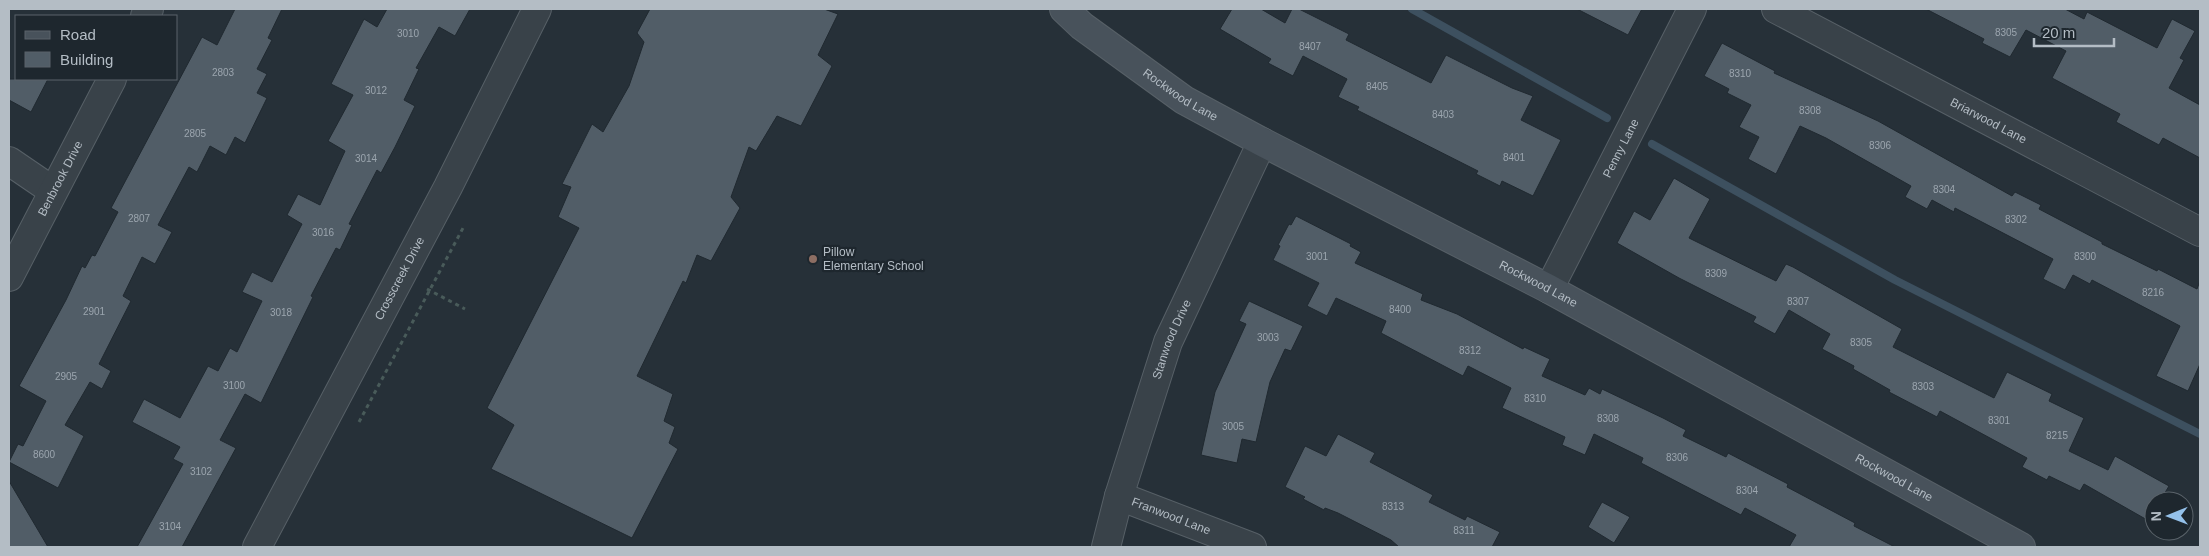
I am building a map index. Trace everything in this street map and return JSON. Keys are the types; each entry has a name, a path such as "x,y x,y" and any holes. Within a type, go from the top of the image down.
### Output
{"street":[{"name":"Crosscreek Drive","path":"257,547 448,187 538,9"},
{"name":"Rockwood Lane","path":"1064,9 1082,26 1184,100 1549,289 2005,544"},
{"name":"Penny Lane","path":"1549,289 1692,9"},
{"name":"Briarwood Lane","path":"1776,9 2200,232"},
{"name":"Benbrook Drive","path":"9,278 111,80"},
{"name":"Stanwood Drive","path":"1106,547 1119,496 1168,342 1262,142"},
{"path":"9,162 53,191"},
{"name":"Franwood Lane","path":"1119,496 1252,547"}],"path":[{"path":"359,422 428,290 463,228"},
{"path":"420,285 465,309"}],"building":[{"path":"235,9 282,9 268,38 272,40 257,69 267,74 257,93 267,98 245,143 235,137 226,155 210,146 197,172 189,167 158,225 172,232 155,264 142,257 123,296 131,301 99,364 111,371 102,389 90,382 65,425 84,436 58,488 9,462 18,444 23,446 46,401 19,386 66,300 82,266 85,268 92,255 95,256 118,212 111,208 202,37 217,45"},
{"path":"387,9 470,9 455,36 439,27 416,68 419,69 404,100 415,106 395,147 381,173 377,170 349,224 352,225 340,250 336,248 311,296 313,297 261,403 245,394 220,440 236,448 182,547 137,547 183,464 173,459 180,447 132,422 144,399 180,418 208,366 218,371 230,348 237,352 262,301 242,292 252,272 272,282 302,224 287,215 298,194 320,205 345,151 328,141 353,95 331,84 364,19 377,27"},
{"path":"650,9 824,9 838,14 818,55 832,66 801,126 777,116 756,151 749,147 731,197 740,208 711,261 697,255 686,283 683,281 637,376 673,394 664,421 675,427 669,443 678,449 632,538 491,469 514,425 487,408 579,228 558,217 571,187 562,184 592,124 603,132 629,86 644,42 637,33"},
{"path":"1232,9 1261,9 1285,23 1292,9 1299,9 1349,34 1346,40 1431,83 1446,55 1512,88 1533,96 1521,120 1561,140 1533,196 1502,181 1500,186 1476,174 1478,171 1357,110 1359,107 1338,97 1347,79 1303,56 1293,76 1268,63 1271,59 1220,29"},
{"path":"1577,9 1642,9 1628,35"},
{"path":"1926,9 2065,9 2084,19 2087,12 2157,48 2172,19 2195,31 2180,58 2184,60 2169,88 2200,105 2200,158 2163,138 2159,145 2116,122 2120,114 2052,78 2066,51 2026,30 2010,57 1982,43 1984,39"},
{"path":"1722,43 1775,71 1774,73 1878,121 2012,196 2015,192 2041,205 2039,209 2102,242 2102,244 2197,289 2200,281 2200,364 2188,391 2156,376 2180,326 2092,280 2090,284 2073,275 2065,290 2043,279 2053,259 1955,208 1954,212 1932,200 1927,209 1905,197 1911,186 1826,138 1800,126 1776,174 1748,159 1759,137 1739,127 1751,105 1727,93 1729,89 1704,76"},
{"path":"9,79 47,80 31,112 9,100"},
{"path":"1674,178 1710,199 1689,238 1776,281 1786,264 1793,267 1902,329 1893,347 1994,398 2007,372 2052,394 2049,401 2084,418 2069,451 2108,470 2115,456 2169,486 2166,491 2144,491 2144,518 2084,484 2080,491 2049,476 2047,480 2022,467 2027,458 1940,411 1937,417 1889,392 1890,390 1853,369 1854,366 1822,349 1830,334 1789,310 1775,334 1753,322 1756,317 1679,278 1617,243 1634,211 1650,220"},
{"path":"1296,216 1351,244 1350,246 1361,252 1355,263 1423,294 1421,300 1457,314 1523,349 1524,347 1550,359 1542,376 1585,395 1589,388 1600,394 1602,389 1663,418 1686,430 1683,436 1726,457 1728,453 1788,484 1787,487 1855,523 1854,526 1895,547 1789,547 1796,535 1745,508 1741,515 1641,463 1643,458 1594,434 1585,455 1562,445 1565,437 1502,408 1511,388 1468,366 1463,376 1381,333 1386,321 1336,298 1327,316 1307,306 1319,283 1273,260 1280,246 1278,245 1289,224 1291,225"},
{"path":"1249,301 1303,326 1291,351 1285,349 1270,382 1256,442 1242,439 1237,463 1201,455 1215,392 1246,324 1239,321"},
{"path":"1338,434 1375,453 1370,462 1433,495 1429,502 1465,520 1467,516 1500,532 1492,547 1399,547 1391,540 1338,513 1325,508 1324,510 1303,499 1305,497 1285,487 1305,446 1326,456"},
{"path":"9,481 48,547 9,547"},
{"path":"1602,502 1630,517 1614,543 1588,527"}],"waterway":[{"path":"1412,9 1607,118"},
{"path":"1652,144 1895,280 2200,434"}],"place":[{"name":"Pillow Elementary School","path":"813,259"}]}
